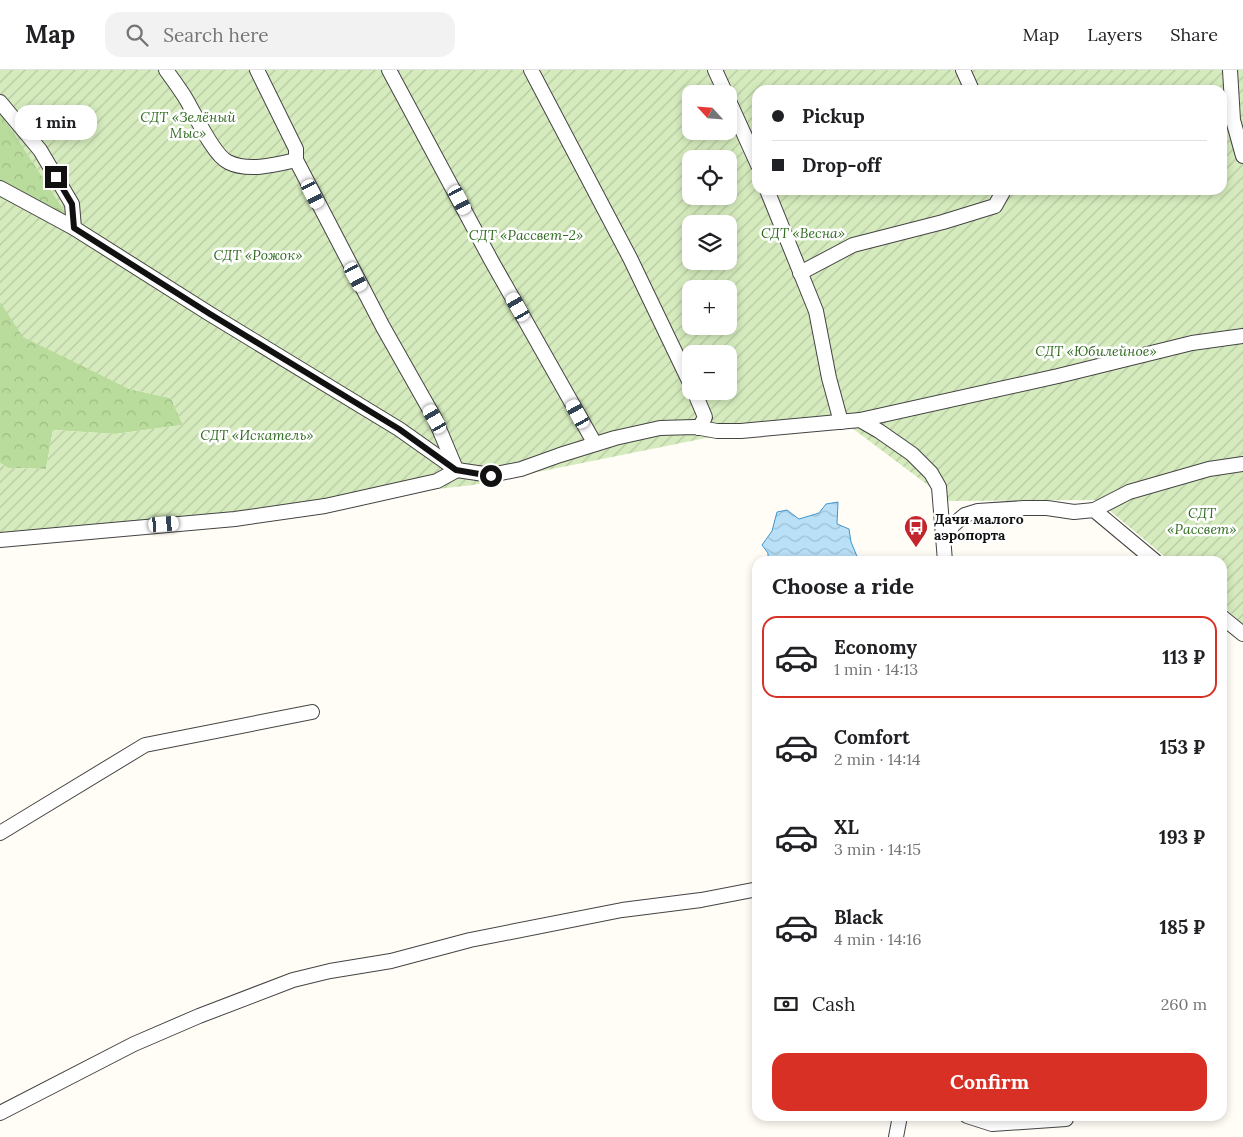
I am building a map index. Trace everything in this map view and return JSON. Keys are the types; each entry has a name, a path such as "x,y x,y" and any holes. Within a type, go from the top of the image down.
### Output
{"street":[{"path":"166,70 185,98 216,152 227,162 249,167 278,165 296,160"},
{"path":"257,70 296,149 296,160 383,327 435,419 456,470"},
{"path":"389,70 491,260 595,444"},
{"path":"531,70 630,258 682,366"},
{"path":"715,70 722,85"},
{"path":"963,70 970,85"},
{"path":"1230,70 1233,120 1243,156"},
{"path":"0,102 40,150 72,204 74,228"},
{"path":"738,121 752,153"},
{"path":"0,188 74,228 210,314 399,429 456,470 491,476 520,469 615,438 660,428 741,431 860,420 1192,344 1243,336"},
{"path":"770,195 816,311 829,378 841,422"},
{"path":"800,273 853,245 943,222 995,206 1001,195"},
{"path":"698,400 705,417 699,428"},
{"path":"860,420 912,454 931,473 939,487 945,556"},
{"path":"945,541 952,526 965,515 978,511 1024,508 1047,508 1074,512 1094,510 1129,492 1209,469 1243,464"},
{"path":"0,540 235,519 325,506 437,481 456,470"},
{"path":"1094,510 1149,556"},
{"path":"1227,621 1243,634"},
{"path":"0,832 145,745 312,712"},
{"path":"0,1113 134,1044 293,980 330,971 391,961 470,940 622,910 701,900 752,890"},
{"path":"896,1137 899,1121"},
{"path":"983,1121 992,1124 1036,1121"}],"green space":[{"path":"0,70 1243,70 1243,624 1227,610 1227,556 1164,556 1097,500 949,501 844,422 711,437 473,485 9,537 0,535 0,463 8,468 46,469 53,430 115,434 183,425 171,398 129,389 23,337 0,302 0,198 82,238 0,112"},
{"path":"0,112 83,239 0,198"},
{"path":"0,302 129,389 171,398 183,425 115,434 53,430 46,469 8,468 0,463"}],"water":[{"path":"838,502 837,524 849,529 851,542 857,556 768,556 762,545 772,531 777,512 787,510 799,519 819,513 826,504"}],"place":[{"name":"Дачи малого аэропорта","path":"916,548"}],"route":[{"path":"56,177 72,204 74,228 210,314 399,429 456,470 491,476"}],"park label":[{"name":"СДТ «Зелёный Мыс»","path":"188,126"},
{"name":"СДТ «Весна»","path":"803,233"},
{"name":"СДТ «Рассвет-2»","path":"526,235"},
{"name":"СДТ «Рожок»","path":"258,255"},
{"name":"СДТ «Юбилейное»","path":"1096,351"},
{"name":"СДТ «Искатель»","path":"257,435"},
{"name":"СДТ «Рассвет»","path":"1202,522"}]}
